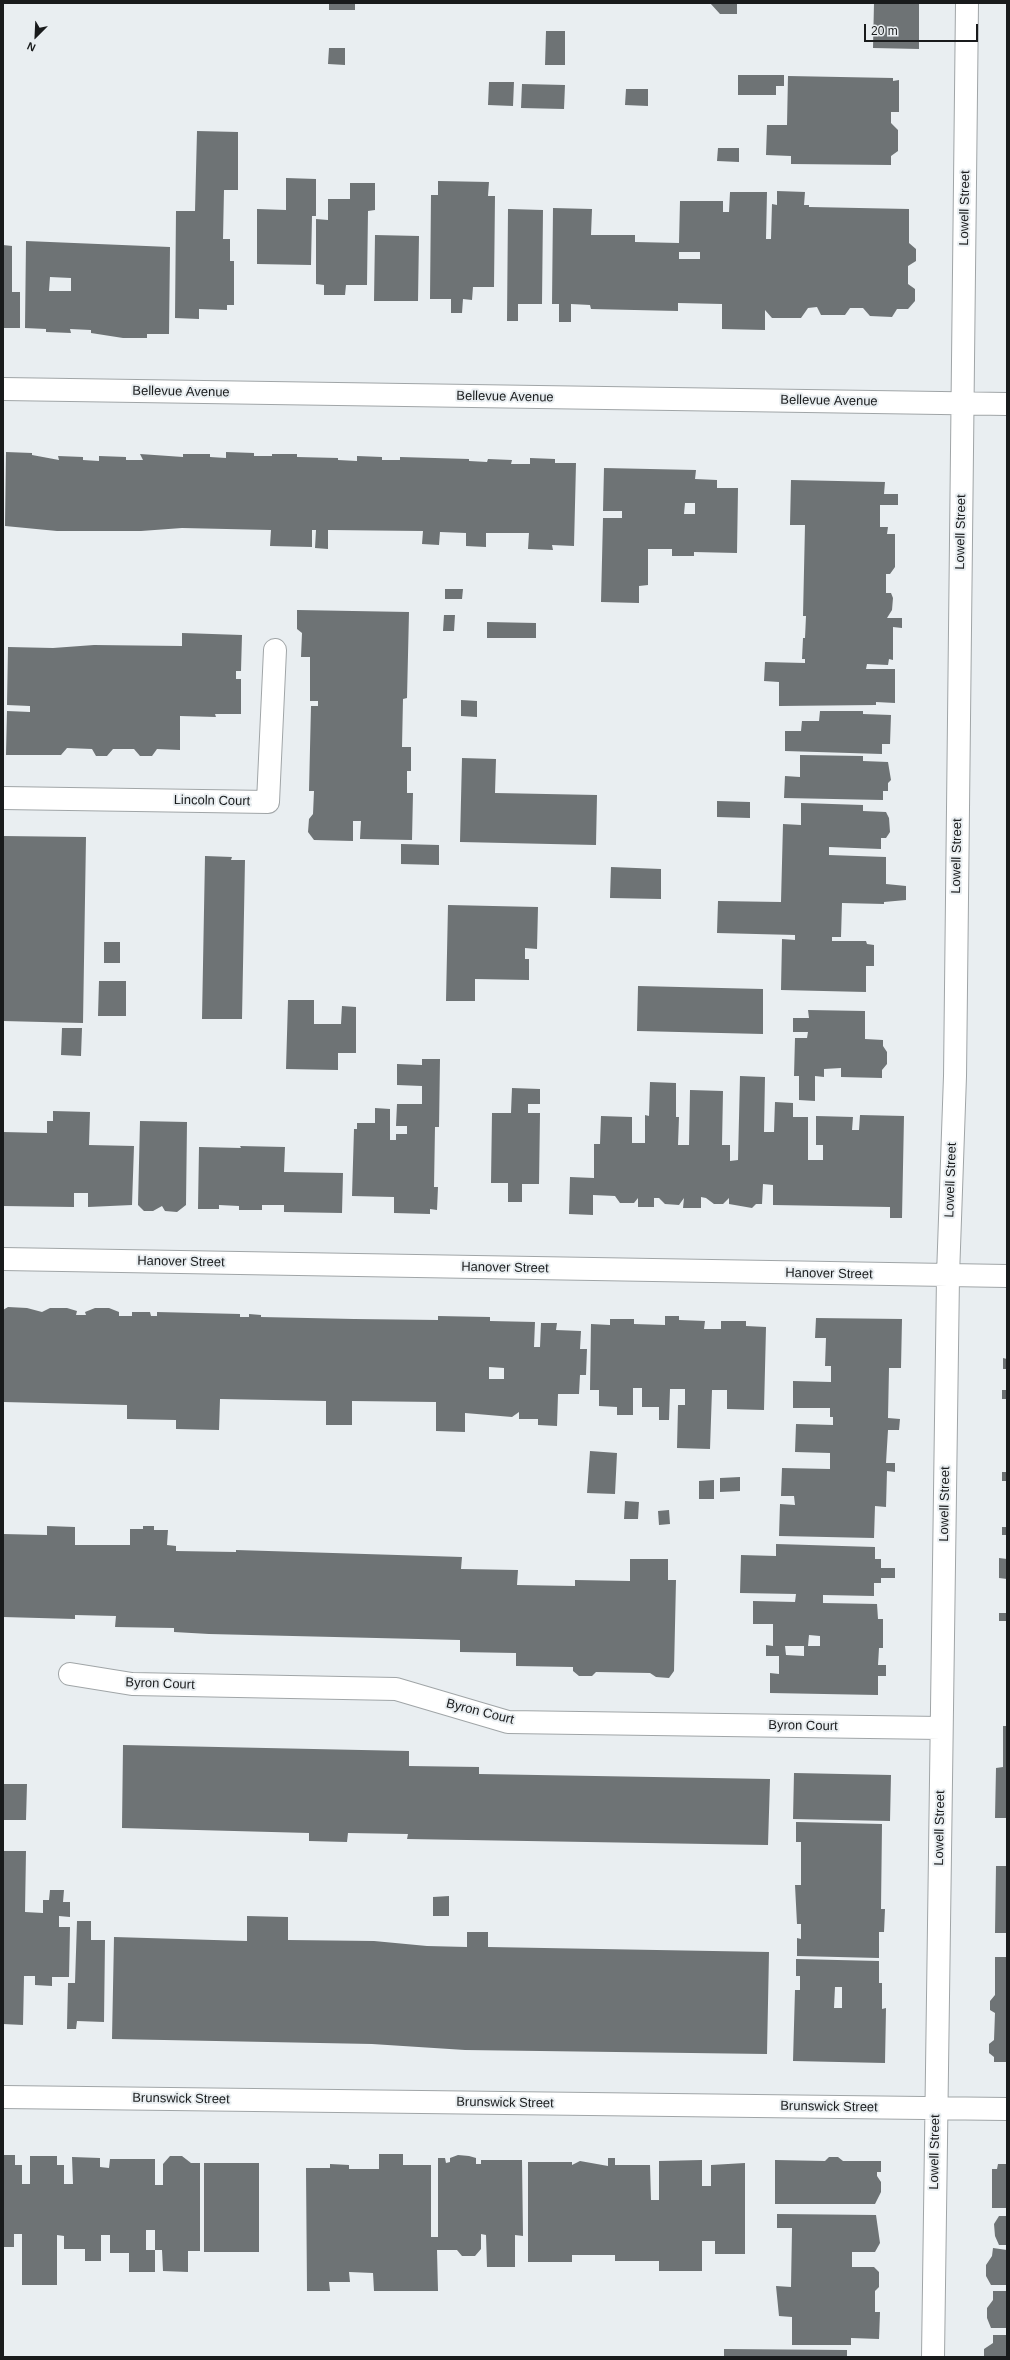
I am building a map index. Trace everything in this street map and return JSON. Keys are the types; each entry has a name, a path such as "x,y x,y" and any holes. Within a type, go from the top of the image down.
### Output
{"street":[{"name":"Lowell Street","path":"933,2357 948,1276 955,1076 968,3"},
{"name":"Bellevue Avenue","path":"3,389 1007,404"},
{"name":"Lincoln Court","path":"3,798 268,802 275,650"},
{"name":"Hanover Street","path":"3,1259 1007,1276"},
{"name":"Byron Court","path":"70,1674 132,1684 396,1689 508,1722 941,1728"},
{"name":"Brunswick Street","path":"3,2097 1007,2109"}],"building":[{"path":"329,3 355,3 355,10 329,10"},
{"path":"710,3 737,3 737,14 720,14"},
{"path":"874,3 919,3 919,49 873,48"},
{"path":"546,31 565,31 565,65 545,65"},
{"path":"329,48 345,48 345,65 328,64"},
{"path":"738,75 784,75 784,86 776,86 776,95 738,95"},
{"path":"788,76 893,78 893,81 899,80 899,112 891,112 891,123 898,130 898,151 891,156 891,165 791,164 791,156 766,155 767,125 787,125"},
{"path":"489,82 514,82 513,106 488,105"},
{"path":"522,84 565,85 564,109 521,108"},
{"path":"626,89 648,89 648,106 625,105"},
{"path":"197,131 238,132 238,190 224,190 223,239 230,239 230,261 234,261 234,305 227,305 227,310 199,309 199,319 175,318 176,211 195,211"},
{"path":"718,148 739,148 739,162 717,161"},
{"path":"286,178 316,179 316,216 312,216 311,265 257,264 257,209 286,210"},
{"path":"438,181 489,182 488,196 495,196 494,287 473,287 472,300 463,299 462,313 451,313 451,299 430,299 431,195 438,195"},
{"path":"350,183 375,183 375,210 368,211 367,285 346,285 345,295 324,295 324,285 316,284 316,219 328,220 328,199 350,199"},
{"path":"777,191 805,192 804,205 809,205 809,207 909,209 909,243 916,249 916,261 908,266 908,284 915,289 915,301 908,309 897,309 892,317 870,316 863,308 850,308 845,315 821,315 817,307 808,308 801,318 772,318 765,310 765,330 722,329 722,304 678,303 678,311 591,309 590,305 571,304 571,322 559,322 559,304 552,304 553,208 592,209 591,235 635,235 635,242 679,243 680,201 723,201 723,212 729,212 730,192 767,192 766,239 771,239 772,204 777,205","holes":["679,252 700,252 700,259 679,259"]},
{"path":"508,209 543,210 542,304 518,304 518,321 507,321"},
{"path":"375,235 419,236 418,301 374,301"},
{"path":"26,241 170,247 169,334 147,334 147,338 123,338 91,333 91,330 70,329 71,333 46,332 46,329 25,328","holes":["50,277 71,278 71,291 49,291"]},
{"path":"3,245 12,246 12,292 20,292 20,328 3,328"},
{"path":"6,452 32,453 32,455 59,460 58,456 83,457 83,460 99,461 99,456 126,457 126,460 143,460 140,454 183,457 183,454 210,454 210,457 226,458 226,452 254,453 254,456 297,454 297,457 338,458 338,460 357,461 357,456 382,457 382,460 400,460 400,457 469,459 469,461 487,462 488,459 512,460 511,464 530,464 530,458 555,459 555,463 576,463 574,546 552,545 553,550 528,549 529,533 486,533 486,547 466,546 466,533 440,532 439,545 422,544 423,531 328,530 328,549 315,548 316,530 312,530 312,547 270,546 271,530 182,528 141,531 57,531 5,526"},
{"path":"604,468 696,470 695,479 717,480 717,488 738,488 737,553 694,552 694,556 672,556 672,549 648,549 648,585 639,586 639,603 601,602 603,518 622,518 622,511 603,511","holes":["685,503 695,503 695,514 684,514"]},
{"path":"791,480 885,482 884,494 898,494 898,505 880,505 880,527 888,527 887,534 895,534 895,567 890,574 886,574 886,593 891,593 893,598 892,610 887,618 902,618 902,628 893,627 893,660 889,659 888,665 867,664 866,669 895,669 895,703 876,702 876,705 779,706 779,682 764,681 765,662 805,663 805,659 802,659 806,616 803,616 805,525 790,525"},
{"path":"445,589 463,589 462,599 445,599"},
{"path":"297,610 409,612 407,698 403,699 402,747 411,747 411,771 407,771 407,793 413,793 412,840 360,839 361,821 353,821 353,841 314,840 308,832 309,819 313,814 314,791 309,791 311,706 318,706 318,701 310,701 310,657 301,657 302,633 297,629"},
{"path":"444,615 455,615 454,631 443,631"},
{"path":"487,622 536,623 536,638 487,638"},
{"path":"182,633 242,635 241,671 236,671 236,679 241,679 241,714 215,714 216,717 180,716 180,750 157,749 152,756 140,756 134,749 113,749 107,756 96,756 92,749 67,748 61,755 6,755 7,711 30,712 30,706 7,705 8,647 53,648 94,645 182,646"},
{"path":"461,700 477,701 477,717 461,716"},
{"path":"820,711 863,711 863,714 891,715 890,744 882,744 882,754 785,751 785,731 801,731 802,721 819,721"},
{"path":"800,755 863,756 863,761 888,762 891,780 888,783 888,791 883,791 883,800 784,798 785,776 800,777"},
{"path":"462,758 496,759 495,793 597,795 596,845 460,842"},
{"path":"717,801 750,802 750,818 717,817"},
{"path":"801,803 863,805 863,811 886,812 889,818 890,832 886,838 881,838 881,849 829,847 829,855 886,857 886,884 906,886 906,900 884,902 884,904 842,903 841,937 832,937 832,941 866,941 867,944 874,945 874,966 866,966 866,992 781,990 782,939 795,940 795,935 717,933 718,901 781,902 783,824 801,825"},
{"path":"3,836 86,837 83,1023 3,1021"},
{"path":"401,844 439,845 439,865 401,864"},
{"path":"205,856 232,857 231,860 245,860 242,1019 202,1019"},
{"path":"611,867 661,869 661,899 610,898"},
{"path":"448,905 538,907 537,949 525,948 525,959 529,959 529,980 475,979 475,1001 446,1001"},
{"path":"104,942 120,942 120,963 104,963"},
{"path":"99,981 126,981 126,1016 98,1016"},
{"path":"638,986 763,989 763,1034 637,1031"},
{"path":"288,1000 314,1000 314,1024 341,1024 342,1006 356,1007 356,1053 338,1053 338,1070 286,1069"},
{"path":"808,1010 865,1011 865,1039 883,1040 883,1046 887,1052 887,1064 882,1070 882,1078 841,1077 841,1068 824,1069 824,1077 815,1076 815,1101 799,1100 799,1076 794,1076 795,1038 807,1038 808,1032 793,1032 793,1018 809,1018"},
{"path":"62,1028 82,1028 81,1056 61,1055"},
{"path":"422,1059 440,1059 439,1127 435,1127 434,1187 438,1187 437,1210 430,1209 430,1214 394,1213 394,1197 352,1196 354,1129 357,1129 357,1123 375,1123 375,1108 390,1109 390,1140 396,1140 396,1134 407,1134 407,1126 396,1126 397,1104 422,1104 422,1086 397,1085 397,1064 422,1065"},
{"path":"740,1076 765,1077 764,1132 774,1132 775,1102 793,1103 793,1117 808,1117 808,1160 823,1160 823,1145 816,1145 816,1116 853,1117 852,1130 859,1130 860,1115 904,1116 902,1218 890,1218 890,1207 773,1205 773,1185 763,1184 762,1204 756,1204 752,1208 729,1204 729,1198 723,1204 714,1204 706,1198 701,1197 701,1208 683,1208 684,1198 679,1205 665,1204 659,1198 654,1198 654,1207 638,1207 638,1198 634,1203 620,1203 615,1196 593,1195 593,1215 569,1214 570,1177 594,1178 594,1144 600,1144 601,1116 632,1117 632,1143 645,1143 645,1115 649,1116 650,1082 676,1083 676,1117 679,1117 678,1145 689,1145 690,1090 723,1091 722,1145 730,1145 730,1161 738,1160"},
{"path":"512,1088 540,1089 540,1104 528,1104 528,1113 540,1113 539,1184 522,1184 522,1202 508,1202 508,1183 491,1183 492,1113 511,1113"},
{"path":"53,1111 90,1112 89,1145 134,1146 132,1205 88,1207 88,1193 74,1193 74,1207 3,1206 3,1132 47,1133 47,1121 53,1121"},
{"path":"140,1121 187,1122 186,1205 177,1212 165,1211 162,1206 153,1211 144,1211 138,1205"},
{"path":"240,1146 285,1147 284,1172 343,1173 342,1213 284,1212 284,1205 262,1205 262,1210 239,1210 239,1206 219,1205 219,1209 198,1209 199,1147 241,1148"},
{"path":"8,1307 27,1308 42,1312 50,1308 67,1308 77,1311 76,1315 86,1315 85,1312 95,1308 109,1308 119,1312 119,1316 132,1316 132,1312 150,1312 151,1316 157,1316 157,1312 240,1314 240,1317 249,1317 249,1314 261,1315 261,1317 354,1319 438,1320 438,1316 490,1317 490,1321 535,1322 534,1347 540,1347 541,1323 557,1323 556,1330 581,1331 580,1349 587,1349 586,1375 580,1375 579,1394 558,1394 557,1426 538,1425 538,1419 519,1419 519,1412 512,1417 465,1413 465,1432 436,1431 436,1402 352,1401 352,1425 326,1425 326,1401 220,1399 219,1430 176,1429 176,1420 127,1419 127,1405 3,1402 3,1310","holes":["489,1367 504,1368 504,1379 489,1379"]},
{"path":"665,1316 679,1316 679,1320 705,1321 704,1329 721,1329 721,1321 746,1321 746,1326 766,1327 764,1410 727,1409 727,1390 712,1390 710,1449 677,1448 678,1405 685,1405 685,1389 670,1389 669,1420 659,1420 659,1407 642,1407 642,1388 633,1388 633,1415 617,1415 617,1407 599,1406 599,1390 590,1390 591,1324 610,1325 610,1319 634,1319 634,1324 665,1325"},
{"path":"816,1318 902,1319 901,1368 889,1368 888,1418 900,1419 899,1430 888,1430 886,1463 895,1463 895,1472 887,1471 886,1507 875,1506 874,1538 779,1536 780,1504 795,1505 794,1496 781,1496 782,1468 830,1469 830,1453 795,1452 796,1424 833,1425 833,1417 830,1417 830,1408 793,1408 793,1381 831,1382 831,1366 825,1366 826,1338 815,1338"},
{"path":"1003,1358 1007,1359 1007,1369 1003,1369"},
{"path":"1002,1390 1007,1390 1007,1399 1002,1399"},
{"path":"590,1451 617,1453 615,1494 587,1493"},
{"path":"1002,1472 1007,1472 1007,1481 1002,1481"},
{"path":"740,1477 740,1491 720,1492 720,1478"},
{"path":"714,1480 714,1499 699,1499 699,1481"},
{"path":"625,1501 639,1502 638,1519 624,1519"},
{"path":"669,1510 670,1524 659,1525 658,1511"},
{"path":"47,1526 75,1527 75,1545 130,1545 130,1529 143,1529 143,1526 154,1526 154,1530 168,1530 167,1545 176,1546 176,1551 236,1552 236,1550 462,1557 461,1569 518,1570 517,1585 575,1586 575,1580 630,1581 630,1559 668,1559 668,1580 676,1580 674,1671 669,1678 656,1677 650,1673 596,1672 592,1676 579,1676 573,1671 573,1667 516,1666 516,1653 460,1652 460,1640 174,1632 174,1628 115,1627 116,1616 75,1615 75,1619 3,1617 3,1534 47,1535"},
{"path":"1002,1527 1007,1527 1007,1535 1002,1535"},
{"path":"776,1544 875,1547 875,1559 881,1559 881,1568 895,1568 895,1578 881,1578 881,1583 874,1583 874,1596 823,1595 823,1603 877,1604 878,1619 883,1619 883,1648 879,1648 878,1665 886,1665 886,1676 878,1676 878,1695 770,1693 770,1673 779,1674 779,1656 766,1656 766,1645 773,1646 773,1624 753,1624 753,1601 795,1602 796,1594 740,1593 741,1555 776,1556","holes":["809,1635 820,1636 820,1646 808,1646","785,1646 804,1646 804,1656 786,1655"]},
{"path":"999,1558 1007,1559 1007,1579 999,1578"},
{"path":"999,1613 1007,1613 1007,1621 999,1621"},
{"path":"1003,1726 1007,1726 1007,1818 995,1818 996,1768 1003,1767"},
{"path":"123,1745 409,1751 409,1766 479,1767 479,1774 770,1779 768,1845 407,1839 408,1834 348,1833 347,1842 309,1841 309,1833 122,1828"},
{"path":"794,1773 891,1775 890,1821 793,1819"},
{"path":"3,1784 27,1784 26,1820 3,1820"},
{"path":"796,1822 882,1824 881,1909 885,1909 884,1932 879,1932 879,1958 797,1956 797,1938 801,1939 801,1924 797,1924 795,1885 801,1885 801,1842 796,1842"},
{"path":"3,1851 26,1851 25,1912 43,1913 43,1900 49,1900 50,1890 64,1890 63,1902 70,1902 70,1917 59,1916 59,1927 70,1927 69,1977 52,1977 52,1986 35,1985 35,1976 24,1976 23,2025 3,2024"},
{"path":"996,1866 1007,1866 1007,1933 995,1933"},
{"path":"449,1896 449,1916 433,1916 433,1897"},
{"path":"247,1916 288,1917 288,1940 374,1941 427,1946 467,1947 467,1932 488,1932 488,1947 769,1952 767,2054 465,2050 372,2044 112,2039 114,1937 247,1941"},
{"path":"77,1921 91,1921 91,1940 105,1940 104,2022 77,2021 76,2029 67,2029 68,1983 75,1983"},
{"path":"995,1957 1007,1957 1007,2062 994,2062 994,2057 989,2053 989,2044 994,2040 995,2013 990,2010 990,2001 995,1995"},
{"path":"796,1959 879,1961 879,1983 882,1983 882,2009 886,2008 885,2063 793,2061 795,1990 800,1990 800,1976 796,1976","holes":["835,1987 842,1987 842,2008 834,2008"]},
{"path":"379,2154 403,2154 403,2165 431,2165 431,2237 438,2237 438,2158 445,2158 446,2163 450,2162 450,2158 458,2155 469,2156 476,2158 476,2164 481,2164 481,2160 522,2160 523,2236 515,2235 515,2267 487,2267 486,2235 481,2234 481,2249 475,2256 462,2256 457,2250 437,2250 438,2291 374,2291 373,2273 349,2272 350,2282 329,2282 330,2291 307,2291 306,2168 330,2168 330,2164 349,2165 349,2169 379,2169"},
{"path":"3,2155 15,2155 15,2165 22,2165 22,2184 30,2184 30,2156 57,2156 57,2165 64,2165 64,2184 73,2184 72,2157 100,2158 100,2167 109,2168 110,2159 155,2159 155,2185 163,2185 163,2164 170,2156 182,2156 191,2163 200,2163 200,2251 188,2251 188,2272 163,2271 162,2250 155,2250 155,2272 129,2272 129,2253 110,2253 110,2235 101,2235 101,2261 85,2261 85,2249 64,2249 64,2236 57,2235 57,2285 22,2285 22,2234 14,2234 14,2247 3,2247","holes":["146,2230 155,2230 155,2250 146,2250"]},
{"path":"829,2157 838,2157 843,2161 881,2161 881,2172 877,2172 877,2176 881,2182 881,2192 875,2204 775,2204 775,2160 825,2161"},
{"path":"608,2158 615,2158 615,2165 650,2165 651,2200 659,2200 659,2161 702,2160 702,2186 711,2186 711,2165 745,2163 745,2254 715,2254 715,2241 702,2241 702,2271 659,2271 659,2261 615,2261 615,2255 572,2255 572,2262 528,2262 528,2162 572,2162 572,2165 580,2161 608,2166"},
{"path":"204,2163 259,2163 259,2252 204,2252"},
{"path":"998,2164 1007,2164 1007,2208 992,2208 992,2169 997,2169"},
{"path":"777,2214 876,2215 880,2243 875,2252 852,2252 852,2267 874,2267 879,2272 879,2287 875,2291 875,2312 880,2312 879,2339 851,2338 851,2345 792,2345 792,2317 779,2316 776,2286 791,2287 792,2228 777,2228"},
{"path":"999,2216 1007,2216 1007,2245 999,2245 995,2236 994,2224"},
{"path":"993,2248 1007,2250 1007,2285 991,2285 986,2276 986,2265 992,2256"},
{"path":"993,2291 1007,2291 1007,2328 991,2328 987,2318 987,2308 993,2300"},
{"path":"993,2335 1007,2335 1007,2357 984,2357 984,2349 993,2343"},
{"path":"724,2349 847,2350 847,2357 724,2357"}]}
